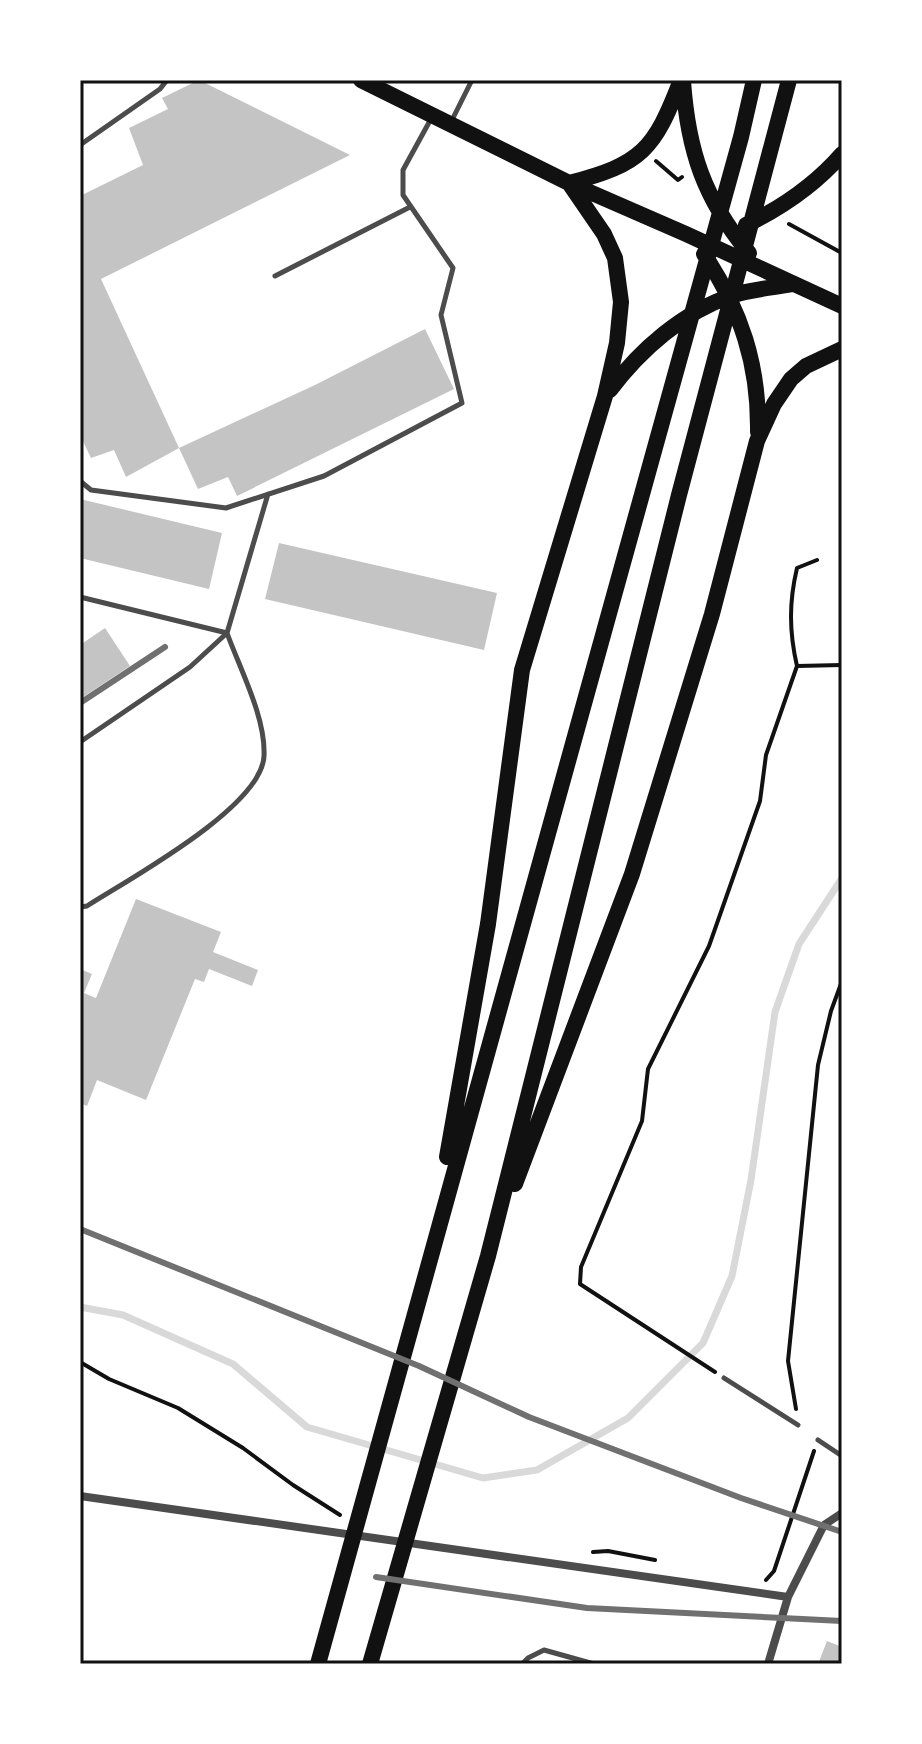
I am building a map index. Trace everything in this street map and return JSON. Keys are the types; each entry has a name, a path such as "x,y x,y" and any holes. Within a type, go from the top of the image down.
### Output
{"main road":[{"path":"361,80 569,183 842,306"},
{"path":"569,183 604,174 633,159 664,124 682,80"},
{"path":"682,80 686,120 703,183 731,231 752,256 793,284"},
{"path":"318,1664 741,137 754,80"},
{"path":"370,1664 488,1256 679,495 789,80"},
{"path":"686,234 731,231 778,210 816,181 842,154"},
{"path":"431,1249 488,924 522,670 605,396 617,343 621,302 615,258 604,234 569,183"},
{"path":"686,234 704,253 730,296 753,366 758,406 757,441"},
{"path":"605,396 649,346 698,312 730,296 793,284"},
{"path":"488,1256 632,874 712,614 757,441 774,404 791,379 806,366 842,349"}],"street":[{"path":"80,1496 788,1597"},
{"path":"768,1664 788,1597 824,1525 842,1513"}],"lane":[{"path":"80,145 160,89 167,80"},
{"path":"450,124 472,80"},
{"path":"80,481 91,490 226,508 324,476 462,403 441,315 453,268 403,195 403,170 433,116"},
{"path":"275,276 410,207"},
{"path":"80,742 190,667 227,633 268,494"},
{"path":"80,597 227,633"},
{"path":"80,907 87,906 214,824 259,778 265,757 262,729 227,633"},
{"path":"724,1378 798,1425"},
{"path":"818,1440 842,1456"},
{"path":"522,1664 544,1650 589,1663"}],"path":[{"path":"654,159 678,180 682,177"},
{"path":"789,223 840,252"},
{"path":"724,1378 580,1284 581,1267 642,1121 648,1069 709,946 760,801 766,755 797,666 790,636 791,596 797,568 817,560"},
{"path":"797,666 842,665"},
{"path":"798,1425 788,1361 818,1065 842,981"},
{"path":"80,1362 109,1379 178,1408 243,1448 338,1514 351,1518"},
{"path":"756,1581 767,1580 774,1571 818,1440"},
{"path":"582,1553 608,1551 667,1563"}],"building":[{"path":"199,80 350,155 101,279 179,448 126,477 114,450 91,458 80,435 80,196 143,165 129,128 168,109 162,98"},
{"path":"425,329 454,389 237,496 228,477 198,489 179,448 315,385"},
{"path":"80,499 222,533 209,589 80,558"},
{"path":"279,543 497,593 484,650 265,599"},
{"path":"105,628 130,666 80,699 80,645"},
{"path":"136,899 221,932 213,952 258,970 252,986 209,969 204,982 195,979 146,1100 97,1080 87,1106 80,1103 80,969 92,974 84,993 96,998"},
{"path":"827,1641 842,1647 842,1664 818,1664"}],"waterway":[{"path":"80,1307 123,1315 233,1364 307,1427 483,1478 537,1470 628,1418 703,1343 732,1276 751,1180 775,1012 799,944 842,878"}],"railway":[{"path":"80,703 165,647"},
{"path":"80,1229 419,1366 529,1417 741,1498 842,1532"},
{"path":"376,1577 587,1608 842,1621"}]}
